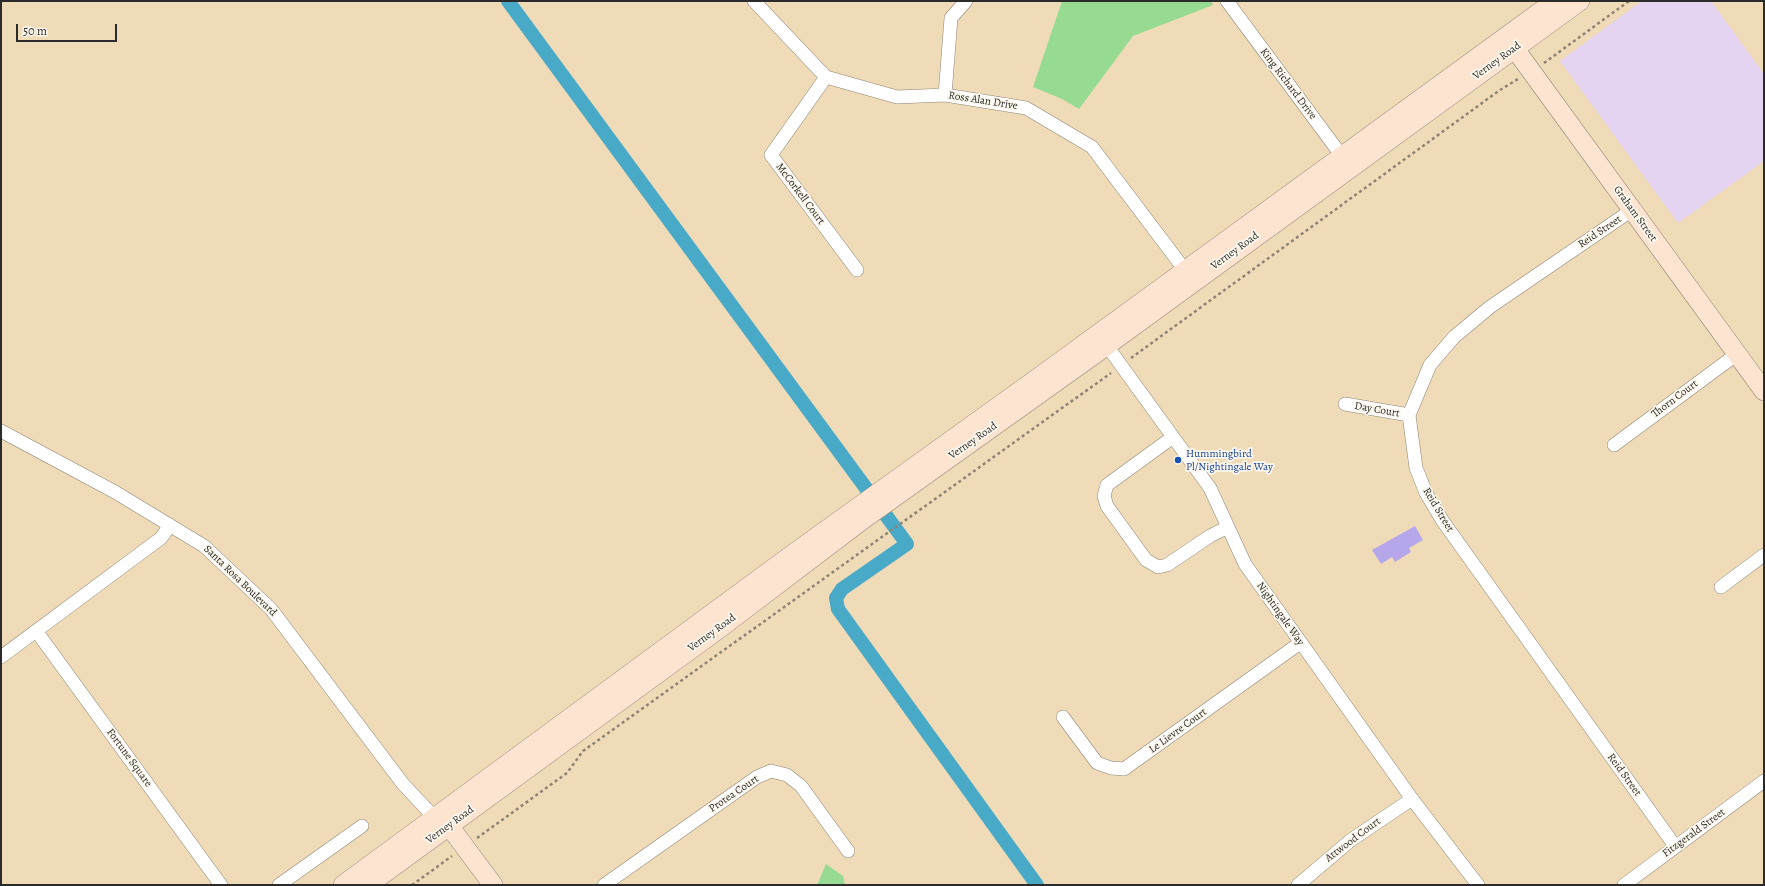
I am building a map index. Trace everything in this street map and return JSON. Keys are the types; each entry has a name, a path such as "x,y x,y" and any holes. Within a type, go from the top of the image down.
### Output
{"street":[{"path":"754,1 826,77"},
{"path":"945,95 951,18 966,1"},
{"name":"King Richard Drive","path":"1227,1 1346,162"},
{"name":"Verney Road","path":"1510,43 1555,1"},
{"name":"Verney Road","path":"343,885 441,819 1510,43 1580,1"},
{"name":"Graham Street","path":"1510,43 1764,391"},
{"name":"Ross Alan Drive","path":"826,77 897,97 945,95 1026,108 1092,147 1189,276"},
{"name":"McCorkell Court","path":"826,77 771,155 857,270"},
{"name":"Reid Street","path":"1632,210 1490,307 1454,337 1430,366 1409,415 1416,468 1426,493 1442,520 1675,846"},
{"name":"Nightingale Way","path":"1102,340 1210,488 1245,564 1412,799 1478,885"},
{"name":"Thorn Court","path":"1614,445 1737,354"},
{"name":"Day Court","path":"1345,404 1409,415"},
{"name":"Santa Rosa Boulevard","path":"1,431 115,492 204,546 271,609 403,784 441,819"},
{"path":"1173,437 1107,485 1104,496 1107,506 1146,560 1158,567 1170,564 1210,536 1228,528"},
{"path":"1,657 37,632 161,538 170,526"},
{"path":"1721,587 1764,556"},
{"name":"Fortune Square","path":"37,632 221,885"},
{"name":"Le Lievre Court","path":"1063,718 1097,763 1111,768 1124,768 1300,643"},
{"name":"Protea Court","path":"604,885 757,777 771,771 787,775 800,786 848,851"},
{"name":"Fitzgerald Street","path":"1624,885 1764,781"},
{"name":"Attwood Court","path":"1298,885 1351,840 1412,799"},
{"path":"441,819 465,847 493,885"},
{"name":"Verney Road","path":"368,885 441,819"},
{"path":"279,885 362,826"}],"path":[{"path":"412,885 567,773 583,751 867,546 1121,366 1500,90 1530,71 1629,1"}],"shaded area":[{"path":"1642,1 1711,1 1764,74 1764,161 1678,223 1560,61"}],"green space":[{"path":"1062,1 1211,1 1213,5 1133,36 1079,109 1062,99 1033,87"},
{"path":"826,864 843,876 845,885 817,885"}],"building":[{"path":"1415,526 1423,540 1409,548 1411,552 1395,562 1392,557 1381,564 1372,550"}],"waterway":[{"path":"508,1 907,544 842,589 836,598 838,609 1037,885"}],"place":[{"name":"Hummingbird Pl/Nightingale Way","path":"1178,460"}]}
